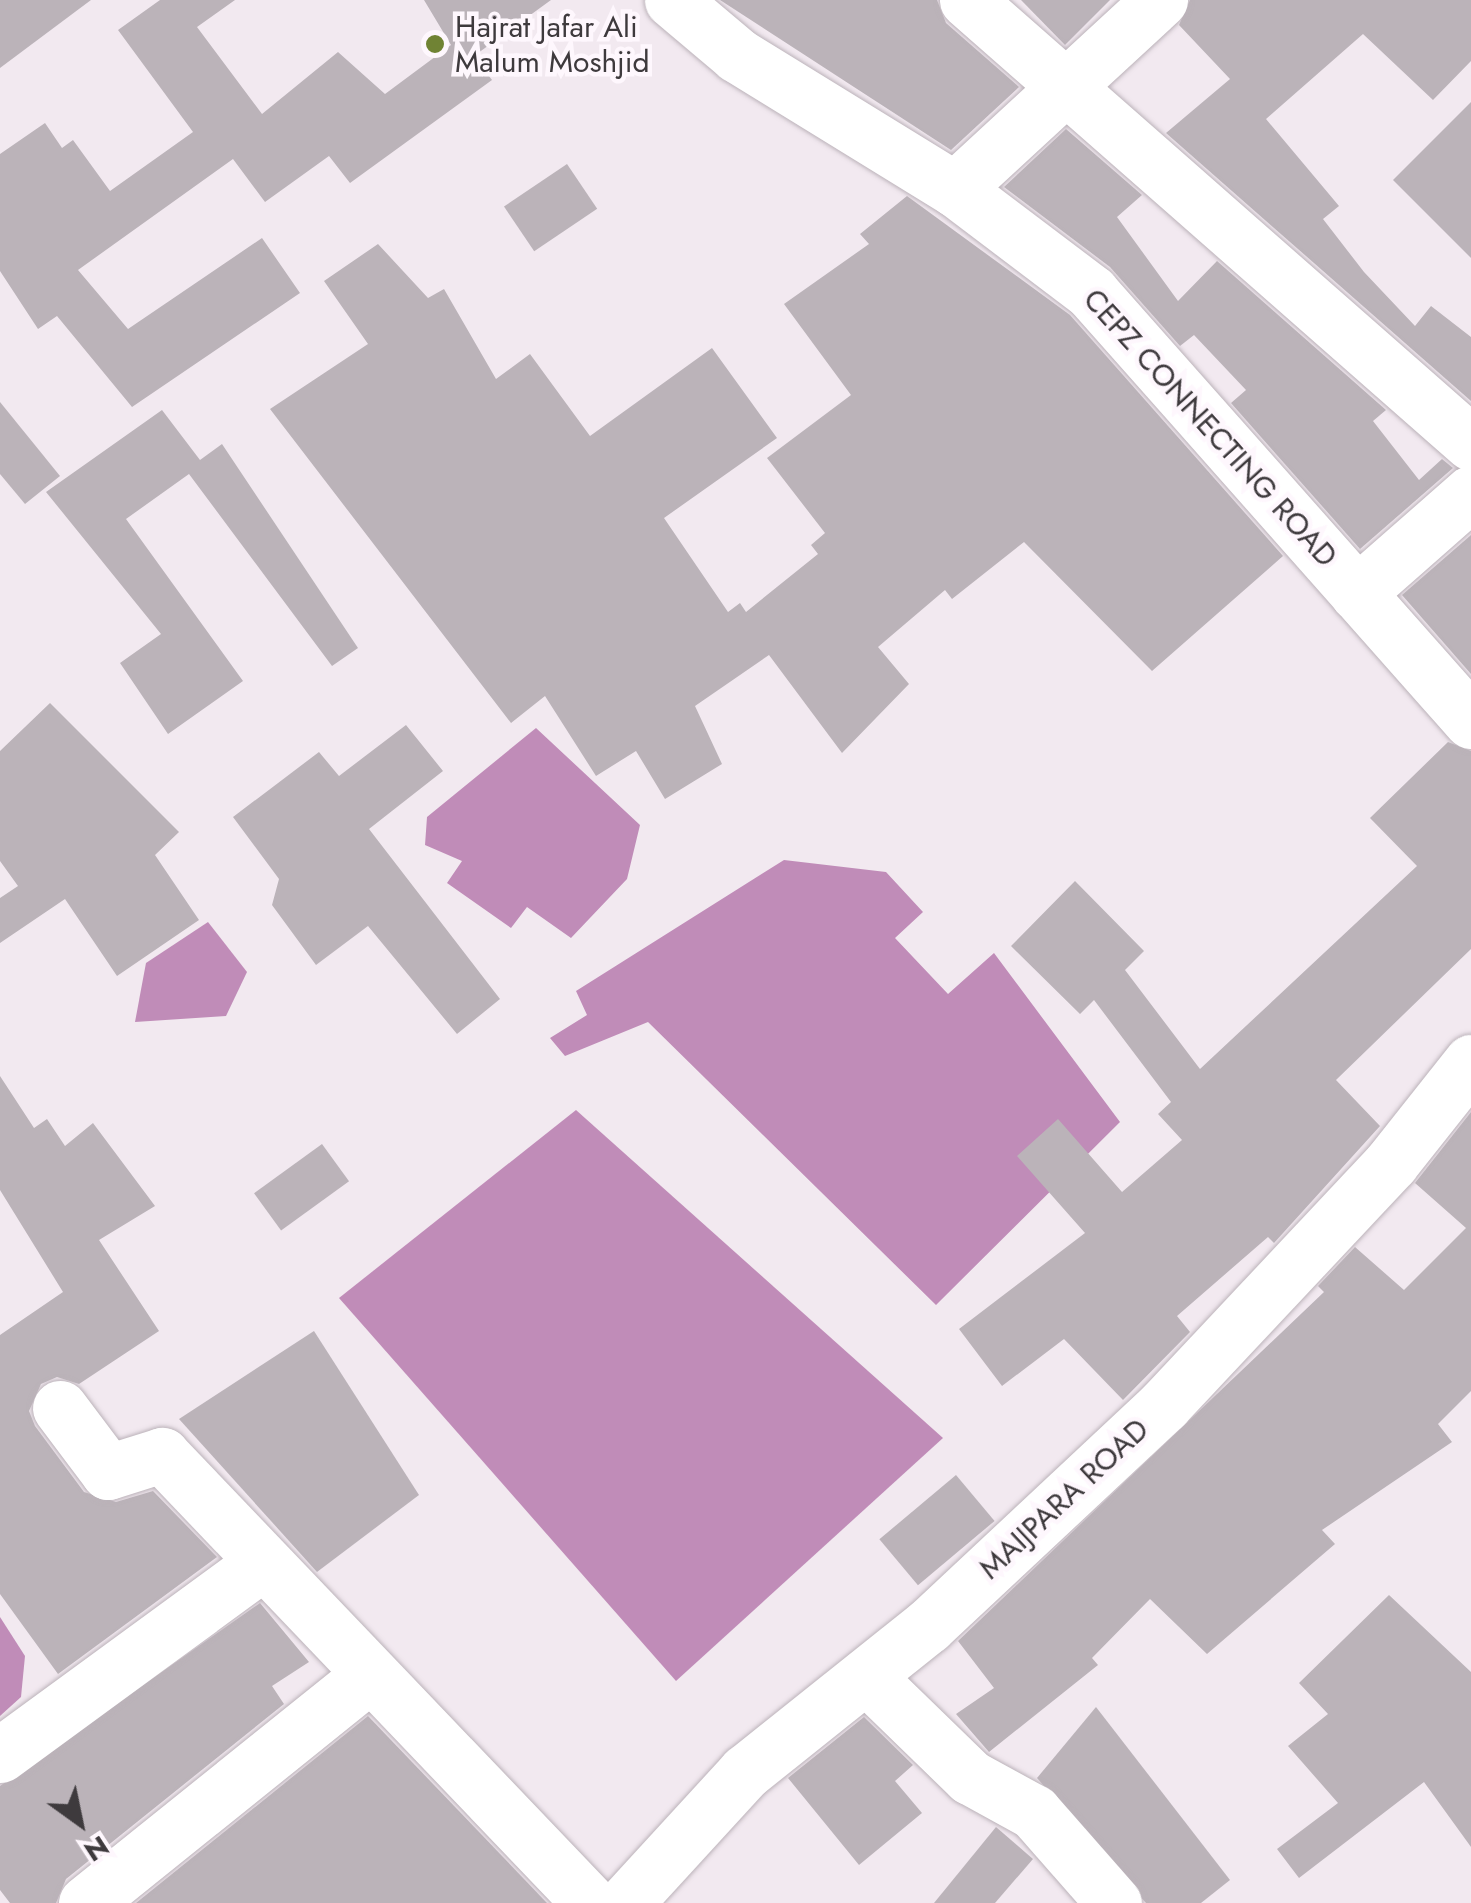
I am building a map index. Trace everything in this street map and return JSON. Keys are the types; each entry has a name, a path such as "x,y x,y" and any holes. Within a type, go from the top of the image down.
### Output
{"street":[{"name":"CEPZ CONNECTING ROAD","path":"672,0 737,55 955,190 1091,292 1471,720"},
{"path":"967,0 1471,443"},
{"path":"955,190 1069,90 1160,0"},
{"path":"1357,594 1471,493"},
{"name":"MAIJPARA ROAD","path":"626,1903 745,1772 866,1676 1164,1405 1391,1163 1471,1062"},
{"path":"60,1408 108,1472 162,1455 368,1676 590,1903"},
{"path":"0,1755 262,1563"},
{"path":"86,1903 368,1676"},
{"path":"866,1676 970,1778 1034,1812 1114,1903"}],"shaded area":[{"path":"536,728 640,825 627,879 571,938 527,907 511,928 447,883 462,861 425,845 427,817"},
{"path":"784,860 886,872 923,912 895,938 948,994 994,953 1120,1122 936,1305 648,1022 565,1056 550,1038 587,1015 576,991"},
{"path":"208,922 247,972 226,1016 135,1022 146,963"},
{"path":"576,1110 943,1438 676,1681 339,1298"},
{"path":"0,1617 25,1656 21,1697 0,1716"}],"building":[{"path":"0,0 91,0 0,68"},
{"path":"160,0 235,0 197,27 262,114 338,52 385,94 451,45 424,0 551,0 474,56 492,80 350,183 329,156 265,202 233,159 78,270 128,329 262,238 300,293 132,407 57,316 38,329 0,271 0,154 45,123 62,148 73,140 110,191 193,132 118,30"},
{"path":"720,0 937,0 946,23 1019,87 951,150"},
{"path":"1021,0 1110,0 1065,45"},
{"path":"1190,0 1471,0 1471,61 1433,100 1363,34 1266,119 1339,206 1323,219 1364,272 1415,326 1431,306 1471,337 1471,401 1166,133 1230,79 1179,25"},
{"path":"1471,102 1471,258 1393,180"},
{"path":"1066,129 1142,195 1117,217 1178,301 1217,261 1386,410 1373,421 1419,480 1442,459 1453,468 1360,549 1231,403 1246,390 1194,335 1180,346 1110,267 1004,187"},
{"path":"567,164 597,209 534,251 504,206"},
{"path":"907,196 1070,315 1283,556 1152,671 1024,542 952,599 945,590 878,647 909,684 842,753 769,655 695,706 722,764 665,799 636,751 596,776 545,696 511,723 270,409 368,344 324,281 378,244 428,298 444,289 496,379 530,354 590,436 712,348 777,438 664,518 728,612 740,603 746,612 818,554 811,545 825,533 767,458 851,395 784,304 869,244 860,234"},
{"path":"0,402 60,476 25,504 0,474"},
{"path":"162,410 200,460 222,444 358,648 332,666 189,474 126,519 243,681 168,734 120,663 161,634 46,492"},
{"path":"1471,535 1471,674 1402,595"},
{"path":"50,703 179,832 155,855 199,920 117,976 65,899 0,943 0,898 18,886 0,861 0,751"},
{"path":"406,725 443,771 369,829 500,999 457,1034 368,926 316,965 272,905 279,879 233,817 319,752 339,776"},
{"path":"1448,742 1471,751 1471,949 1336,1080 1380,1126 1274,1243 1268,1237 1177,1316 1190,1332 1123,1400 1064,1339 1002,1386 959,1329 1085,1233 1017,1156 1058,1119 1122,1192 1182,1140 1158,1114 1171,1102 1094,1000 1080,1014 1011,946 1075,881 1144,951 1125,970 1200,1069 1417,866 1370,818"},
{"path":"0,1076 34,1128 47,1119 65,1146 93,1123 155,1206 99,1240 159,1331 79,1384 57,1377 41,1384 29,1411 35,1426 84,1492 116,1502 153,1491 217,1557 58,1674 0,1594 0,1335 63,1292 0,1190"},
{"path":"1471,1112 1471,1391 1438,1424 1452,1442 1322,1530 1335,1544 1207,1654 1150,1599 1092,1658 1098,1665 989,1752 956,1714 994,1688 958,1641 1324,1292 1318,1286 1355,1247 1404,1290 1466,1228 1415,1183"},
{"path":"322,1144 349,1181 281,1231 254,1193"},
{"path":"314,1331 419,1495 317,1572 179,1419"},
{"path":"956,1475 995,1521 918,1585 879,1539"},
{"path":"1389,1595 1471,1672 1471,1847 1424,1782 1299,1878 1277,1849 1338,1803 1288,1746 1328,1714 1299,1683"},
{"path":"260,1603 309,1662 272,1686 284,1704 66,1879 56,1903 10,1903 0,1890 0,1786"},
{"path":"1096,1707 1230,1880 1201,1903 1146,1903 1037,1778"},
{"path":"368,1716 547,1903 136,1903"},
{"path":"864,1717 913,1765 895,1781 922,1813 859,1865 788,1778"},
{"path":"996,1827 1033,1859 995,1903 934,1903"}],"place":[{"name":"Hajrat Jafar Ali Malum Moshjid","path":"435,44"}]}
